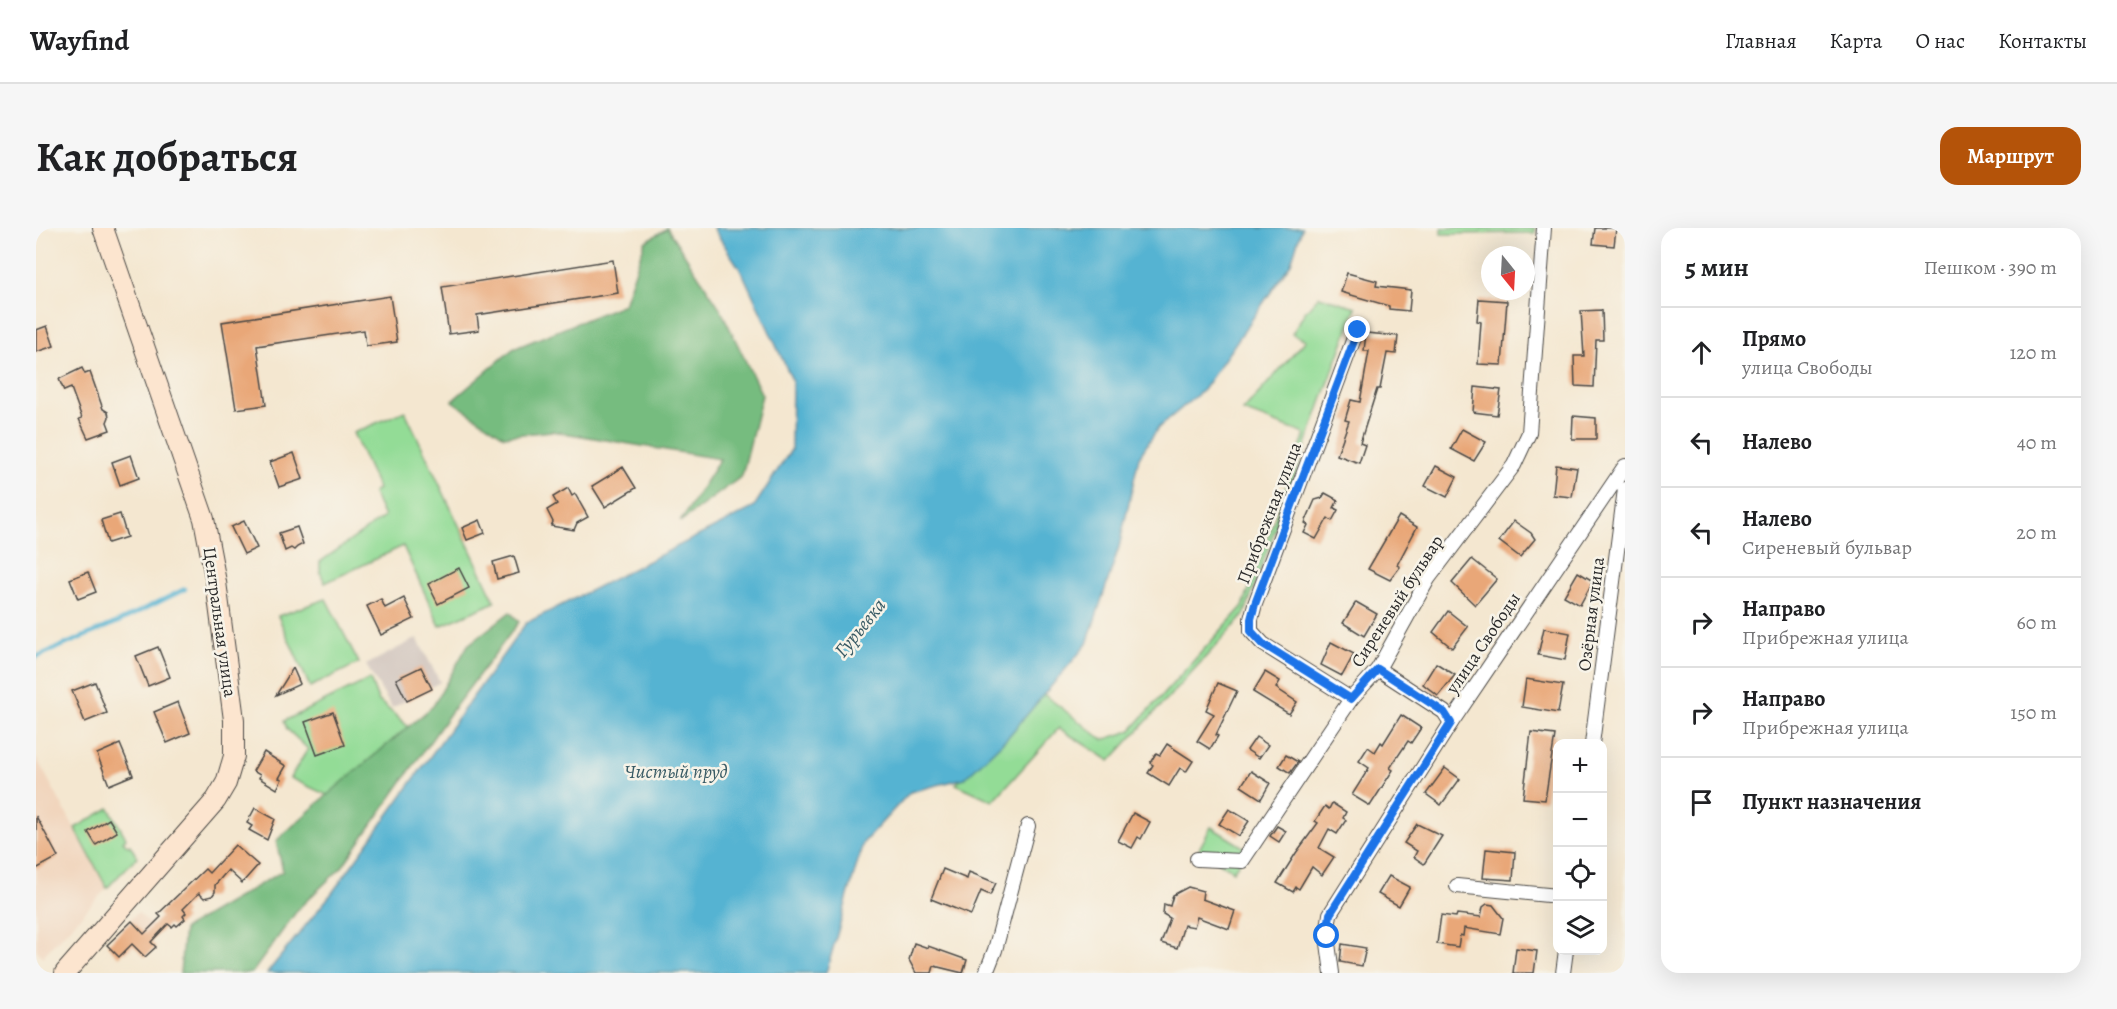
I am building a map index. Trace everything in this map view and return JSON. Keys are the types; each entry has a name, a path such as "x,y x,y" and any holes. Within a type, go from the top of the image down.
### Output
{"main road":[{"name":"Центральная улица","path":"64,973 216,800 226,783 234,756 234,720 221,617 204,519 103,228"}],"street":[{"name":"Сиреневый бульвар","path":"1197,859 1242,861 1351,699 1378,669 1428,579 1514,465 1529,433 1544,228"},
{"name":"Прибрежная улица","path":"1351,699 1263,644 1251,631 1251,619 1358,330"},
{"name":"улица Свободы","path":"1332,973 1327,936 1330,914 1451,723 1625,466"},
{"name":"Озёрная улица","path":"1593,739 1625,489"},
{"path":"1378,669 1444,712 1451,723"},
{"path":"986,973 1028,826"},
{"path":"1457,886 1553,896"},
{"path":"1563,973 1565,955"}],"shaded area":[{"path":"417,638 440,682 392,708 366,665"},
{"path":"36,757 107,888 42,957 36,949"},
{"path":"138,912 153,927 126,954 112,939"}],"green space":[{"path":"667,228 720,308 762,395 742,476 680,522 720,459 552,431 504,436 452,401 513,349 624,304 645,242"},
{"path":"1441,228 1535,228 1535,233 1441,234"},
{"path":"1319,296 1356,307 1244,615 1110,761 1059,728 993,801 956,784 1005,730 1037,689 1103,740 1130,731 1243,606 1305,434 1243,411 1306,340 1292,334 1305,312"},
{"path":"405,411 495,602 440,626 403,546 325,583 320,572 320,562 384,517 373,493 378,489 353,433"},
{"path":"326,599 359,663 310,687 278,616"},
{"path":"510,612 519,622 451,712 342,867 299,908 252,973 180,973 184,929 283,871 276,841 433,706 468,645"},
{"path":"370,679 378,700 419,736 331,797 290,778 308,749 287,729 284,721"},
{"path":"109,808 126,838 123,841 128,846 130,845 137,857 107,888 75,828"},
{"path":"1211,827 1248,850 1233,871 1199,849"}],"water":[{"name":"Чистый пруд","path":"713,228 1302,228 1291,263 1203,390 1158,428 1139,457 1119,547 1087,644 1008,737 965,778 910,792 863,843 826,973 267,973 332,893 526,623 753,508 791,450 792,380 742,272"}],"building":[{"path":"1595,228 1616,228 1614,246 1593,244"},
{"path":"613,260 618,293 477,315 479,330 449,334 442,287"},
{"path":"1347,273 1377,281 1376,286 1411,290 1409,311 1389,309 1389,306 1341,292"},
{"path":"390,296 397,342 366,346 364,330 257,346 266,405 236,409 222,322"},
{"path":"1479,299 1507,301 1502,365 1478,364 1481,322 1477,321"},
{"path":"1602,310 1603,340 1596,340 1594,387 1575,386 1574,356 1584,356 1581,311"},
{"path":"47,326 54,346 36,352 36,330"},
{"path":"1366,333 1398,336 1396,354 1387,353 1380,389 1377,389 1360,443 1365,445 1359,463 1337,455 1349,421 1345,420 1351,400 1360,402 1369,351 1364,351"},
{"path":"82,368 85,374 90,372 103,409 108,412 109,417 107,422 110,430 88,438 79,419 82,418 71,388 64,391 59,379"},
{"path":"1475,387 1501,390 1497,415 1473,412"},
{"path":"1573,416 1596,418 1596,439 1572,439"},
{"path":"1462,429 1486,442 1474,461 1451,449"},
{"path":"294,453 303,479 279,487 270,462"},
{"path":"131,455 139,478 120,485 112,462"},
{"path":"1556,465 1577,468 1572,497 1553,495"},
{"path":"1436,466 1457,477 1447,497 1425,486"},
{"path":"623,467 636,488 605,507 592,486"},
{"path":"568,488 572,496 575,494 588,517 577,523 574,530 551,526 553,522 547,510 557,504 553,497"},
{"path":"1325,493 1338,500 1334,508 1338,510 1332,521 1328,518 1316,539 1304,533 1308,525 1305,523 1315,500 1322,498"},
{"path":"120,514 127,537 108,543 101,520"},
{"path":"1399,516 1417,527 1397,565 1400,567 1390,580 1368,569"},
{"path":"480,520 485,533 467,540 462,528"},
{"path":"244,521 257,548 244,554 231,527"},
{"path":"1514,521 1531,533 1535,539 1520,557 1499,541"},
{"path":"297,527 303,544 294,550 291,548 285,551 279,533"},
{"path":"514,556 519,573 497,579 493,562"},
{"path":"1472,559 1497,579 1475,605 1452,583"},
{"path":"459,568 469,588 438,604 428,584"},
{"path":"88,572 96,592 78,599 70,579"},
{"path":"1578,572 1593,581 1580,605 1564,596"},
{"path":"404,598 414,619 381,635 367,606 381,599 385,608"},
{"path":"1356,602 1377,614 1364,636 1343,623"},
{"path":"1448,611 1468,627 1452,648 1433,632"},
{"path":"1544,628 1570,633 1565,660 1538,655"},
{"path":"1331,642 1354,654 1342,676 1321,665"},
{"path":"158,647 170,677 148,686 136,656"},
{"path":"1436,663 1455,675 1438,696 1423,684"},
{"path":"421,667 432,689 407,701 396,679"},
{"path":"293,668 300,684 276,695"},
{"path":"1265,672 1280,681 1276,688 1297,702 1289,714 1253,692"},
{"path":"1526,679 1563,685 1558,713 1522,707"},
{"path":"95,682 107,713 85,722 72,691"},
{"path":"1218,683 1237,691 1210,749 1197,741 1214,714 1206,710"},
{"path":"178,702 190,733 167,743 154,712"},
{"path":"333,712 345,745 317,755 305,722"},
{"path":"1401,715 1421,728 1411,743 1408,741 1390,768 1393,770 1370,806 1352,795 1369,768 1359,761 1368,747 1375,752 1381,742 1383,744"},
{"path":"1531,732 1555,735 1545,800 1523,798"},
{"path":"1256,737 1268,745 1259,758 1247,750"},
{"path":"120,744 133,775 109,785 97,754"},
{"path":"1167,744 1193,761 1186,772 1180,768 1169,786 1148,773 1153,765 1150,763 1156,753 1160,755"},
{"path":"264,752 286,766 279,778 282,779 277,789 259,778 260,775 253,771"},
{"path":"1286,755 1298,762 1290,773 1279,766"},
{"path":"1445,768 1460,779 1441,805 1426,794"},
{"path":"1251,771 1270,783 1261,799 1241,786"},
{"path":"1332,803 1346,812 1343,818 1346,820 1337,834 1329,829 1319,848 1334,857 1322,875 1312,867 1299,889 1296,887 1293,892 1277,883 1318,823 1315,821 1325,806 1329,809"},
{"path":"255,808 275,819 267,840 249,830 252,826 247,823"},
{"path":"1229,809 1249,821 1239,836 1219,824"},
{"path":"1133,813 1150,822 1141,839 1138,837 1132,848 1118,841"},
{"path":"36,816 58,857 36,869"},
{"path":"109,819 117,832 96,845 88,832"},
{"path":"1417,824 1442,836 1424,864 1414,857 1417,851 1404,843"},
{"path":"1277,826 1286,831 1279,842 1270,836"},
{"path":"235,845 258,865 242,883 228,870 215,885 215,892 212,896 204,898 199,893 183,909 186,913 183,916 185,919 177,926 175,924 172,927 168,924 151,942 156,947 145,957 132,944 119,957 107,945 132,921 144,934 161,917 158,914 205,869 209,873"},
{"path":"1486,849 1515,852 1513,880 1483,878"},
{"path":"943,869 967,879 969,872 996,883 990,895 981,891 971,915 931,899"},
{"path":"1389,876 1410,887 1399,906 1378,894"},
{"path":"1188,887 1203,891 1202,899 1235,911 1229,929 1197,917 1194,927 1184,925 1177,948 1161,943 1170,918 1163,914 1164,904 1170,906 1173,895"},
{"path":"1487,904 1493,905 1503,918 1500,934 1464,928 1458,947 1437,944 1441,915 1481,917 1483,907"},
{"path":"914,943 967,960 963,973 934,966 932,973 916,973 909,960"},
{"path":"1342,944 1366,948 1362,966 1340,962"},
{"path":"1516,948 1537,951 1534,973 1513,973"}],"waterway":[{"path":"36,657 118,622 185,589"}],"route":[{"path":"1327,936 1330,914 1451,723 1444,712 1378,669 1351,699 1263,644 1251,631 1255,604 1358,330"}],"water label":[{"name":"Гурьевка","path":"860,628"}]}
